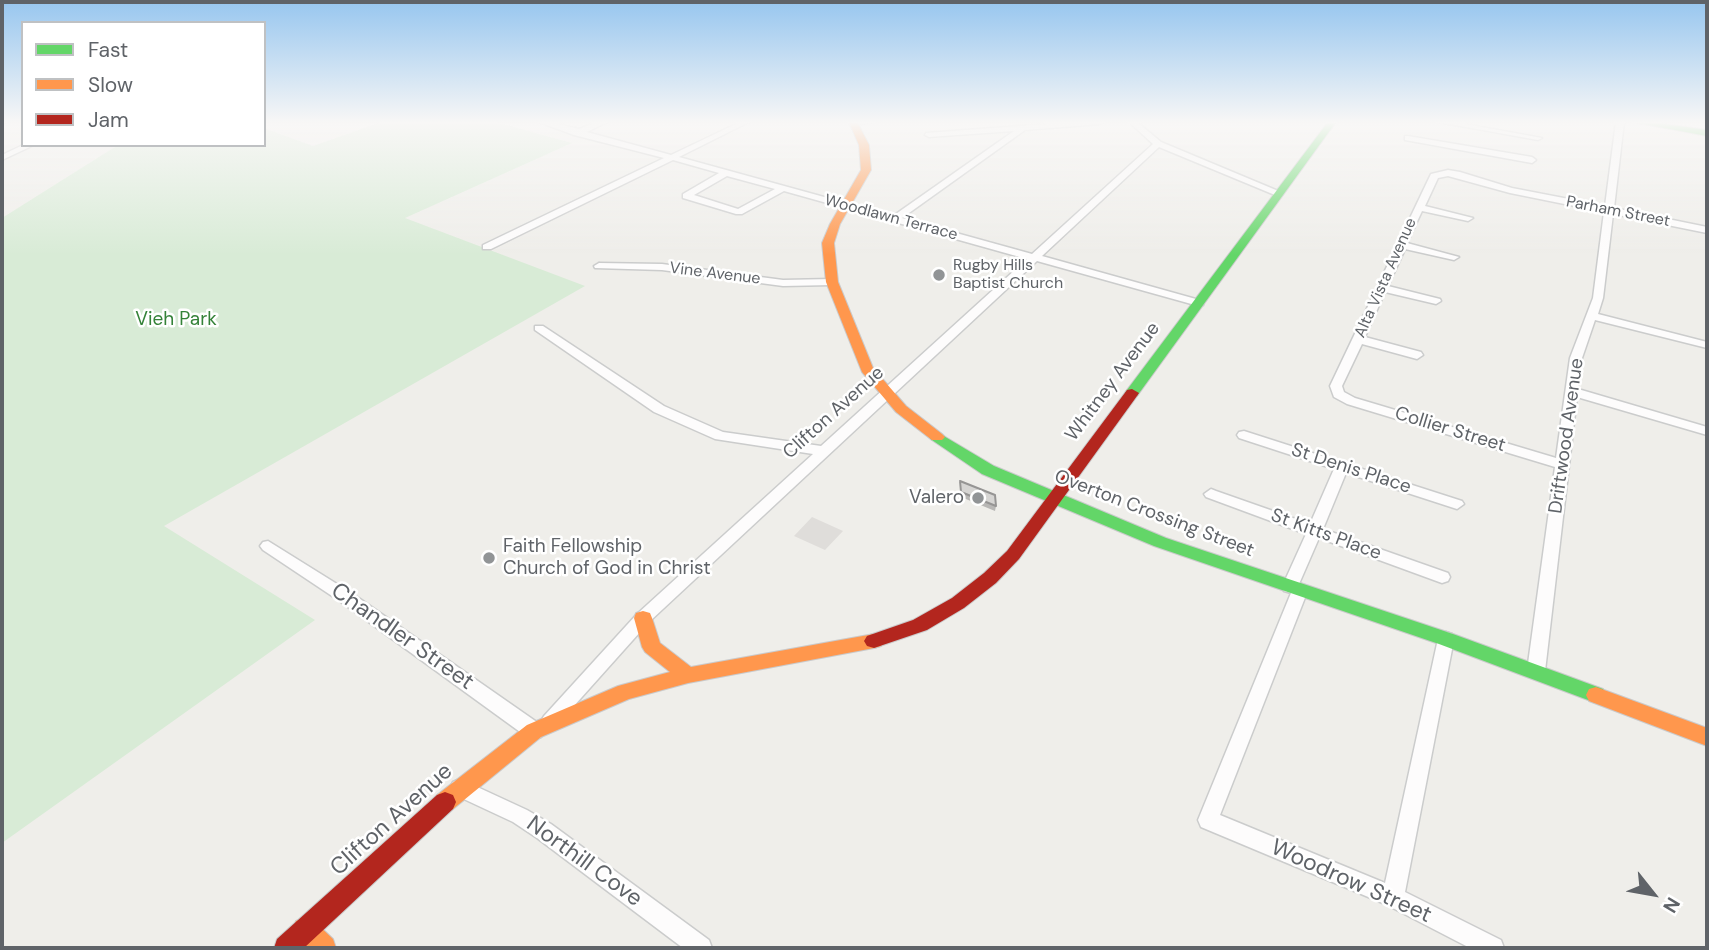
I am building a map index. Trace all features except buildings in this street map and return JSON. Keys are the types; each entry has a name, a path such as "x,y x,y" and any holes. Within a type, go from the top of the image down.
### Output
{"main road":[{"name":"Overton Crossing Street","path":"866,166 828,243 832,282 867,369 923,428 960,454 988,470 1053,499 1160,542 1447,639 1707,737"},
{"name":"Whitney Avenue","path":"541,727 625,692 688,675 873,640 920,625 958,603 990,578 1013,555 1298,166"},
{"path":"643,618 652,647 688,675"},
{"name":"Clifton Avenue","path":"286,948 460,788 541,727"},
{"path":"305,930 324,948"}],"street":[{"path":"487,247 653,166"},
{"name":"Woodlawn Terrace","path":"706,166 1199,303"},
{"path":"895,219 969,166"},
{"name":"Clifton Avenue","path":"541,727 643,618 1133,166"},
{"path":"1213,166 1278,193"},
{"name":"Driftwood Avenue","path":"1536,671 1576,358 1598,298 1614,166"},
{"path":"727,172 686,196 739,212 783,188"},
{"name":"Parham Street","path":"1448,173 1510,190 1707,230"},
{"name":"Alta Vista Avenue","path":"1338,394 1336,386 1418,206 1434,176 1448,173"},
{"path":"1418,206 1468,218"},
{"path":"1401,245 1454,257"},
{"name":"Vine Avenue","path":"599,267 662,267 783,283 832,282"},
{"path":"1382,288 1436,302"},
{"path":"1591,316 1707,345"},
{"path":"538,328 659,409 720,436 823,451"},
{"path":"1358,339 1417,355"},
{"path":"1571,391 1707,431"},
{"name":"Collier Street","path":"1338,394 1351,401 1562,464"},
{"name":"St Denis Place","path":"1244,435 1457,504"},
{"path":"1295,588 1314,531 1342,467"},
{"name":"St Kitts Place","path":"1211,494 1442,577"},
{"name":"Chandler Street","path":"268,546 541,727"},
{"name":"Woodrow Street","path":"1295,588 1208,820 1393,897 1493,948"},
{"path":"1393,897 1447,639"},
{"name":"Northill Cove","path":"460,788 520,816 544,831 701,948"}],"shaded area":[{"path":"812,517 843,531 825,550 794,536"}],"green space":[{"name":"Vieh Park","path":"84,166 520,166 405,218 585,286 164,526 315,620 2,843 2,218"}],"traffic: fast":[{"path":"1132,393 1299,166"},
{"path":"937,437 988,470 1160,542 1446,639 1596,695"}],"traffic: slow":[{"path":"866,166 835,224 828,243 832,282 867,369 901,409 937,437"},
{"path":"643,618 652,647 688,675"},
{"path":"445,802 534,731 625,692 688,675 874,641"},
{"path":"1596,695 1707,737"},
{"path":"305,930 324,948"}],"traffic: jam":[{"path":"874,641 920,625 958,603 990,578 1013,555 1132,393"},
{"path":"286,948 445,802"}],"place":[{"name":"Rugby Hills Baptist Church","path":"939,275"},
{"name":"Valero","path":"978,498"},
{"name":"Faith Fellowship Church of God in Christ","path":"489,558"}]}
